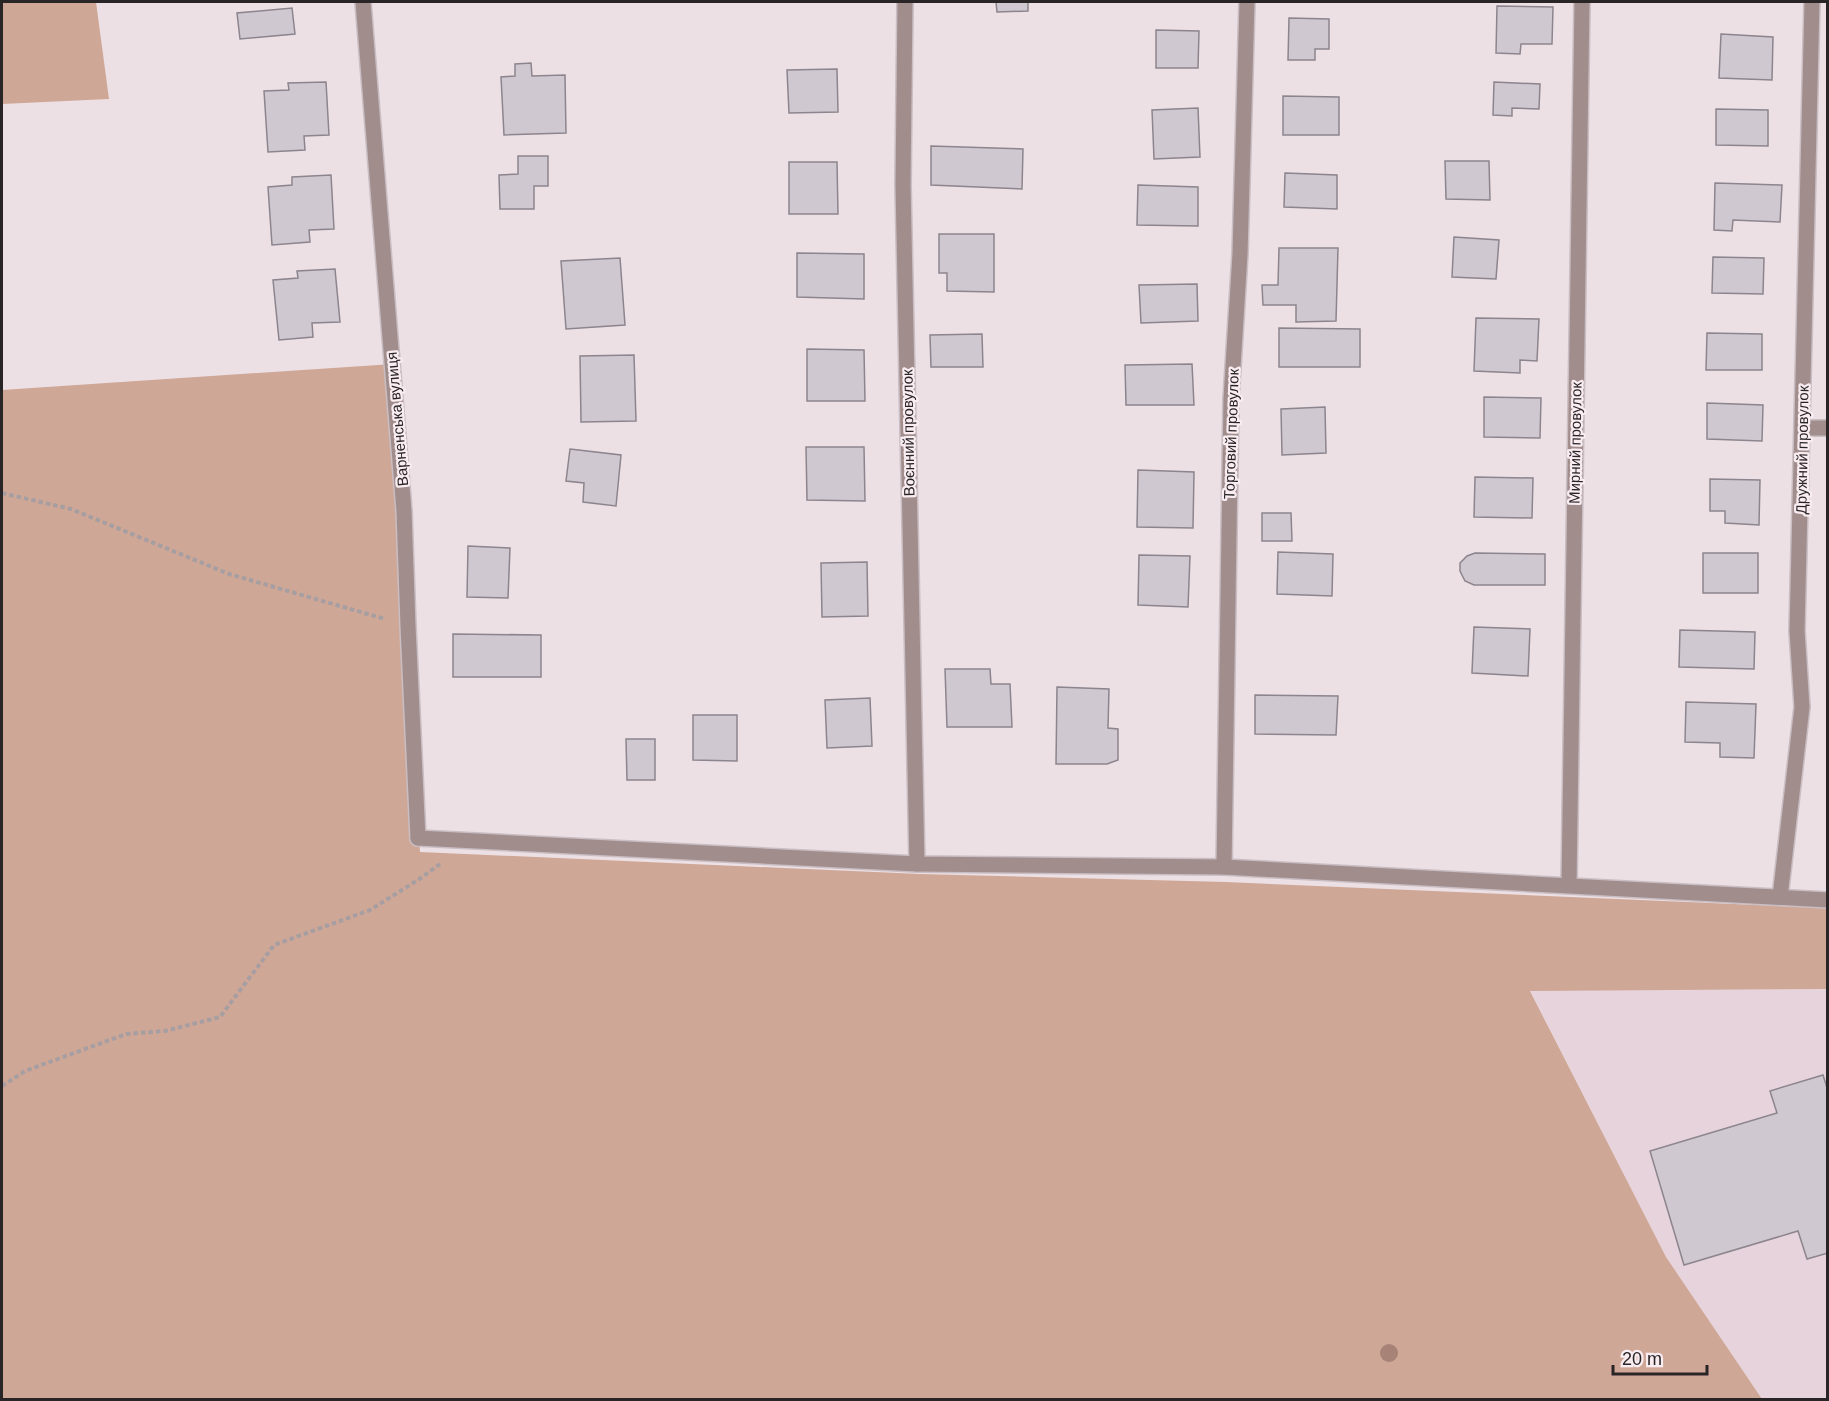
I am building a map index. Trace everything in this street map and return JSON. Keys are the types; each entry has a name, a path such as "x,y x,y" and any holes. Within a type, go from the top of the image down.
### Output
{"street":[{"name":"Варненська вулиця","path":"363,2 404,511 418,838 469,841"},
{"name":"Воєнний провулок","path":"905,2 903,184 917,864"},
{"name":"Торговий провулок","path":"1224,867 1231,399 1240,254 1247,2"},
{"name":"Мирний провулок","path":"1569,885 1582,2"},
{"name":"Дружний провулок","path":"1780,897 1802,707 1797,630 1812,2"},
{"path":"1803,428 1827,428"},
{"path":"469,841 917,864 1224,867 1827,900"}],"path":[{"path":"2,493 71,509 229,574 408,626"},
{"path":"2,1086 25,1071 126,1034 165,1031 220,1017 274,945 370,910 418,880 469,841"}],"shaded area":[{"path":"2,2 96,2 109,99 2,104"},
{"path":"393,364 420,852 920,874 1226,882 1827,908 1827,989 1530,991 1666,1257 1762,1399 2,1400 2,390"},
{"path":"1827,989 1827,1399 1762,1399 1666,1257 1530,990"}],"building":[{"path":"996,2 1028,2 1028,11 997,12"},
{"path":"1497,6 1553,7 1552,44 1521,44 1520,54 1496,53"},
{"path":"292,8 295,34 240,39 237,13"},
{"path":"1289,18 1329,19 1329,49 1315,49 1315,60 1288,60"},
{"path":"1156,30 1199,31 1198,68 1156,68"},
{"path":"1721,34 1773,37 1772,80 1719,78"},
{"path":"531,63 532,76 565,75 566,133 504,135 501,77 515,76 515,64"},
{"path":"837,69 838,112 789,113 787,70"},
{"path":"326,82 329,135 304,136 305,150 268,152 264,91 289,90 288,83"},
{"path":"1494,82 1540,84 1539,109 1512,108 1512,116 1493,115"},
{"path":"1283,96 1339,97 1339,135 1283,135"},
{"path":"1198,108 1200,157 1154,159 1152,110"},
{"path":"1716,109 1768,110 1768,146 1716,145"},
{"path":"931,146 1023,149 1022,189 931,185"},
{"path":"518,156 548,156 548,186 534,186 534,209 500,209 499,175 518,174"},
{"path":"1445,161 1489,161 1490,200 1446,199"},
{"path":"789,162 837,162 838,214 789,214"},
{"path":"1285,173 1337,175 1337,209 1284,207"},
{"path":"331,175 334,229 309,230 310,242 272,245 268,187 292,185 292,177"},
{"path":"1715,183 1782,185 1780,222 1733,220 1732,231 1714,230"},
{"path":"1138,185 1198,187 1198,226 1137,225"},
{"path":"939,234 994,234 994,292 947,291 947,273 939,273"},
{"path":"1454,237 1499,240 1496,279 1452,277"},
{"path":"1279,248 1338,248 1336,321 1296,322 1296,305 1263,305 1262,285 1278,285"},
{"path":"797,253 864,254 864,299 797,297"},
{"path":"1713,257 1764,258 1763,294 1712,293"},
{"path":"620,258 625,325 566,329 561,261"},
{"path":"335,269 340,322 312,323 313,337 279,340 273,280 298,278 297,271"},
{"path":"1197,284 1198,321 1141,323 1139,285"},
{"path":"1476,318 1539,319 1537,361 1520,360 1520,373 1474,371"},
{"path":"1279,328 1360,329 1360,367 1279,367"},
{"path":"1707,333 1762,334 1762,370 1706,370"},
{"path":"982,334 983,367 931,367 930,335"},
{"path":"807,349 864,350 865,401 807,401"},
{"path":"634,355 636,421 581,422 580,356"},
{"path":"1192,364 1194,405 1126,405 1125,365"},
{"path":"1484,397 1541,398 1540,438 1484,437"},
{"path":"1707,403 1763,405 1762,441 1707,439"},
{"path":"1325,407 1326,453 1282,455 1281,409"},
{"path":"806,447 864,447 865,501 807,500"},
{"path":"570,449 621,455 616,506 583,502 584,483 566,481"},
{"path":"1138,470 1194,472 1193,528 1137,527"},
{"path":"1475,477 1533,478 1532,518 1474,517"},
{"path":"1710,479 1760,480 1759,525 1725,523 1725,511 1710,511"},
{"path":"1262,513 1291,513 1292,541 1262,541"},
{"path":"468,546 510,548 508,598 467,597"},
{"path":"1278,552 1333,554 1332,596 1277,594"},
{"path":"1475,553 1545,554 1545,585 1474,585 1465,581 1460,571 1460,563 1467,556"},
{"path":"1703,553 1758,553 1758,593 1703,593"},
{"path":"1139,555 1190,556 1188,607 1138,605"},
{"path":"867,562 868,616 822,617 821,563"},
{"path":"1474,627 1530,629 1528,676 1472,673"},
{"path":"1680,630 1755,632 1754,669 1679,667"},
{"path":"453,634 541,635 541,677 453,677"},
{"path":"945,669 990,669 991,684 1010,684 1012,727 947,727"},
{"path":"1057,687 1109,689 1108,728 1118,729 1118,760 1107,764 1056,764"},
{"path":"1255,695 1338,696 1336,735 1255,734"},
{"path":"870,698 872,746 827,748 825,700"},
{"path":"1686,702 1756,704 1754,758 1720,757 1720,743 1685,742"},
{"path":"693,715 737,715 737,761 693,760"},
{"path":"626,739 655,739 655,780 627,780"},
{"path":"1823,1075 1828,1091 1828,1253 1807,1259 1798,1231 1684,1265 1650,1151 1777,1113 1770,1091"}]}
